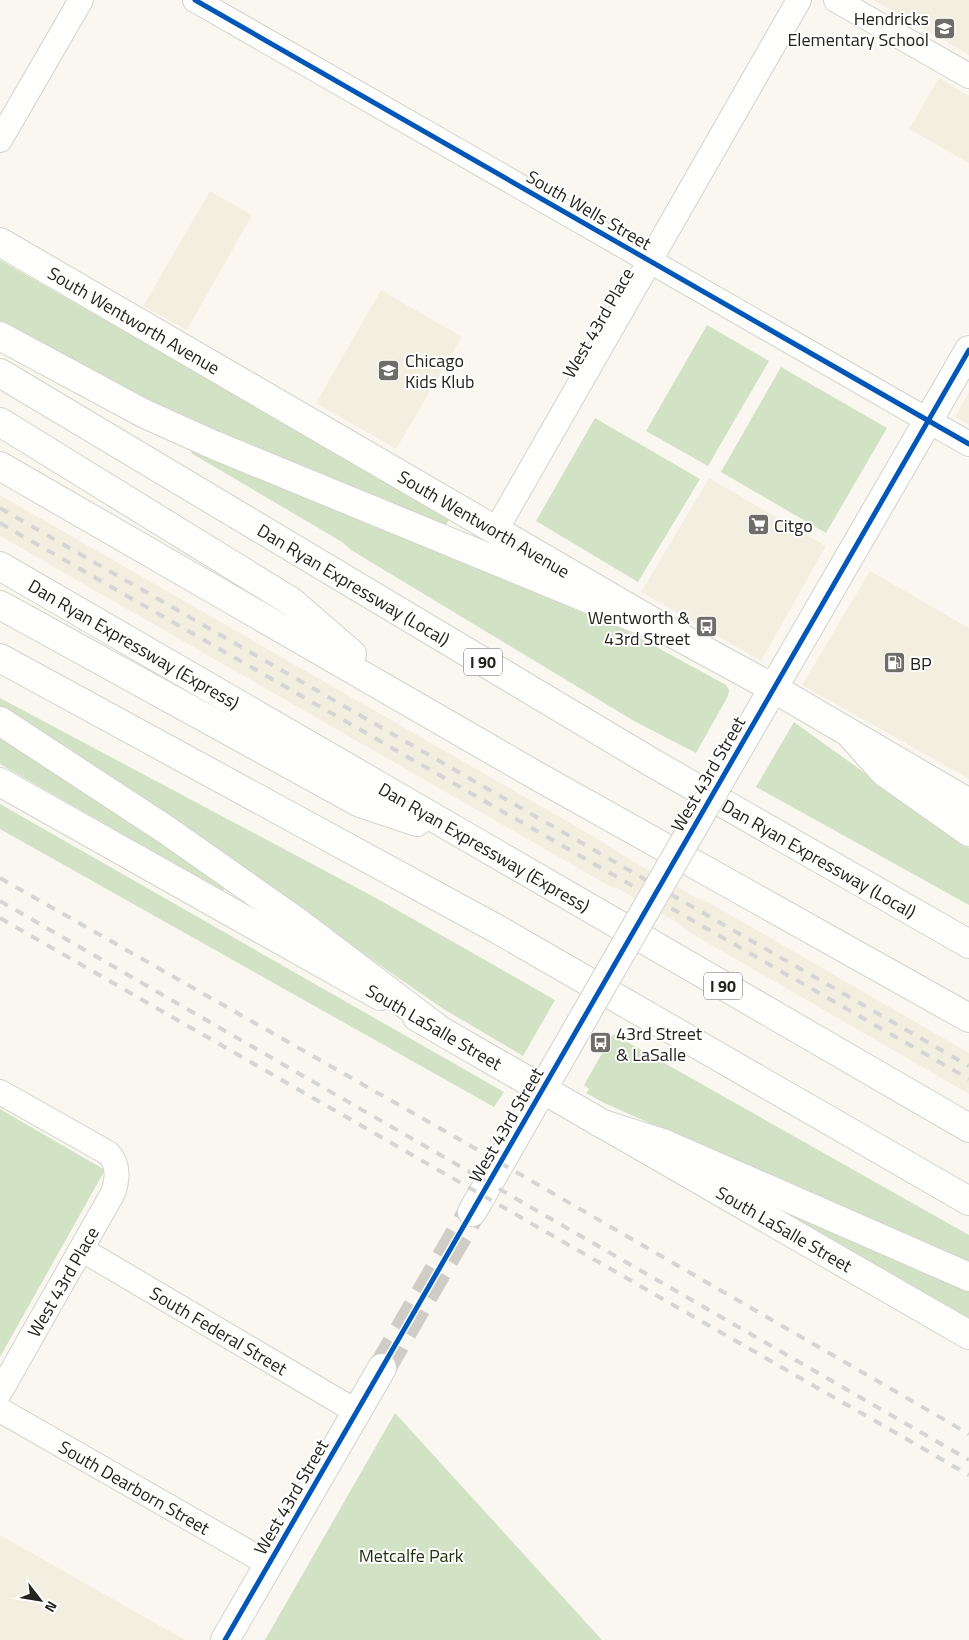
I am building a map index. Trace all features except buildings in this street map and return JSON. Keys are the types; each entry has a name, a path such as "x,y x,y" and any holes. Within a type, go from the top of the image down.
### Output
{"main road":[{"name":"South Wentworth Avenue","path":"0,242 674,634 774,688 969,803"},
{"path":"0,336 143,414 674,634"},
{"name":"West 43rd Street","path":"472,1212 969,350"},
{"name":"Dan Ryan Expressway (Local)","path":"0,374 651,762 969,944"},
{"path":"0,422 292,602 400,696"},
{"path":"0,466 538,776 969,1018"},
{"name":"Dan Ryan Expressway (Express)","path":"0,566 969,1128"},
{"path":"0,605 360,802 476,843"},
{"path":"0,658 497,929 969,1201"},
{"path":"0,721 165,829 273,905 437,1028"},
{"path":"851,735 884,772 969,832"},
{"name":"South LaSalle Street","path":"0,782 437,1028 969,1335"},
{"path":"600,1123 663,1143 969,1277"},
{"name":"West 43rd Street","path":"225,1640 382,1368"}],"street":[{"path":"0,140 81,0"},
{"name":"South Wells Street","path":"195,0 969,444"},
{"name":"West 43rd Place","path":"496,530 798,0"},
{"path":"836,0 969,76"},
{"name":"West 43rd Place","path":"0,1092 108,1153 114,1159 117,1169 117,1181 113,1193 0,1392"},
{"name":"South Federal Street","path":"81,1250 357,1412"},
{"name":"South Dearborn Street","path":"0,1410 269,1564"}],"shaded area":[{"name":"Hendricks Elementary School","path":"874,0 969,0 969,55"},
{"path":"939,78 969,96 969,163 909,129"},
{"path":"210,191 252,215 187,330 143,306"},
{"name":"Chicago Kids Klub","path":"381,290 462,337 396,449 316,403"},
{"path":"969,392 969,425 955,417"},
{"path":"709,478 826,546 761,661 641,592"},
{"path":"0,495 591,835 695,897 710,903 969,1053 969,1094 684,929 678,923 617,888 611,887 0,536"},
{"path":"870,571 969,628 969,779 802,685"},
{"path":"0,1535 185,1640 0,1640"}],"green space":[{"path":"0,260 450,518 445,527 178,417 0,321"},
{"path":"707,325 769,361 708,466 646,431"},
{"path":"781,367 887,428 826,533 721,472"},
{"path":"595,418 700,479 638,582 536,521"},
{"path":"194,449 629,632 726,685 729,690 728,696 696,753 634,721 351,550 342,542 191,453"},
{"path":"0,698 376,898 555,1000 523,1056 442,1008 92,766 72,750 0,708"},
{"path":"794,722 969,848 969,905 756,787"},
{"path":"0,737 225,888 223,892 0,764"},
{"path":"0,804 504,1092 494,1107 0,829"},
{"path":"613,1034 969,1235 969,1263 604,1103 586,1093 589,1089 584,1085"},
{"path":"0,1109 105,1170 0,1357"},
{"path":"779,1209 969,1291 969,1318"},
{"name":"Metcalfe Park","path":"395,1413 602,1640 265,1640"}],"tunnel":[{"path":"382,1368 472,1212"}],"railway":[{"path":"0,508 969,1066"},
{"path":"0,523 969,1079"},
{"path":"0,878 471,1146 969,1434"},
{"path":"0,901 969,1460"},
{"path":"0,918 969,1475"}],"cycle path":[{"path":"195,0 969,444"},
{"path":"225,1640 969,350"}],"place":[{"name":"Hendricks Elementary School","path":"945,28"},
{"name":"Chicago Kids Klub","path":"389,370"},
{"name":"Citgo","path":"758,525"},
{"name":"Wentworth & 43rd Street","path":"706,627"},
{"name":"BP","path":"894,663"},
{"name":"43rd Street & LaSalle","path":"600,1043"}]}
